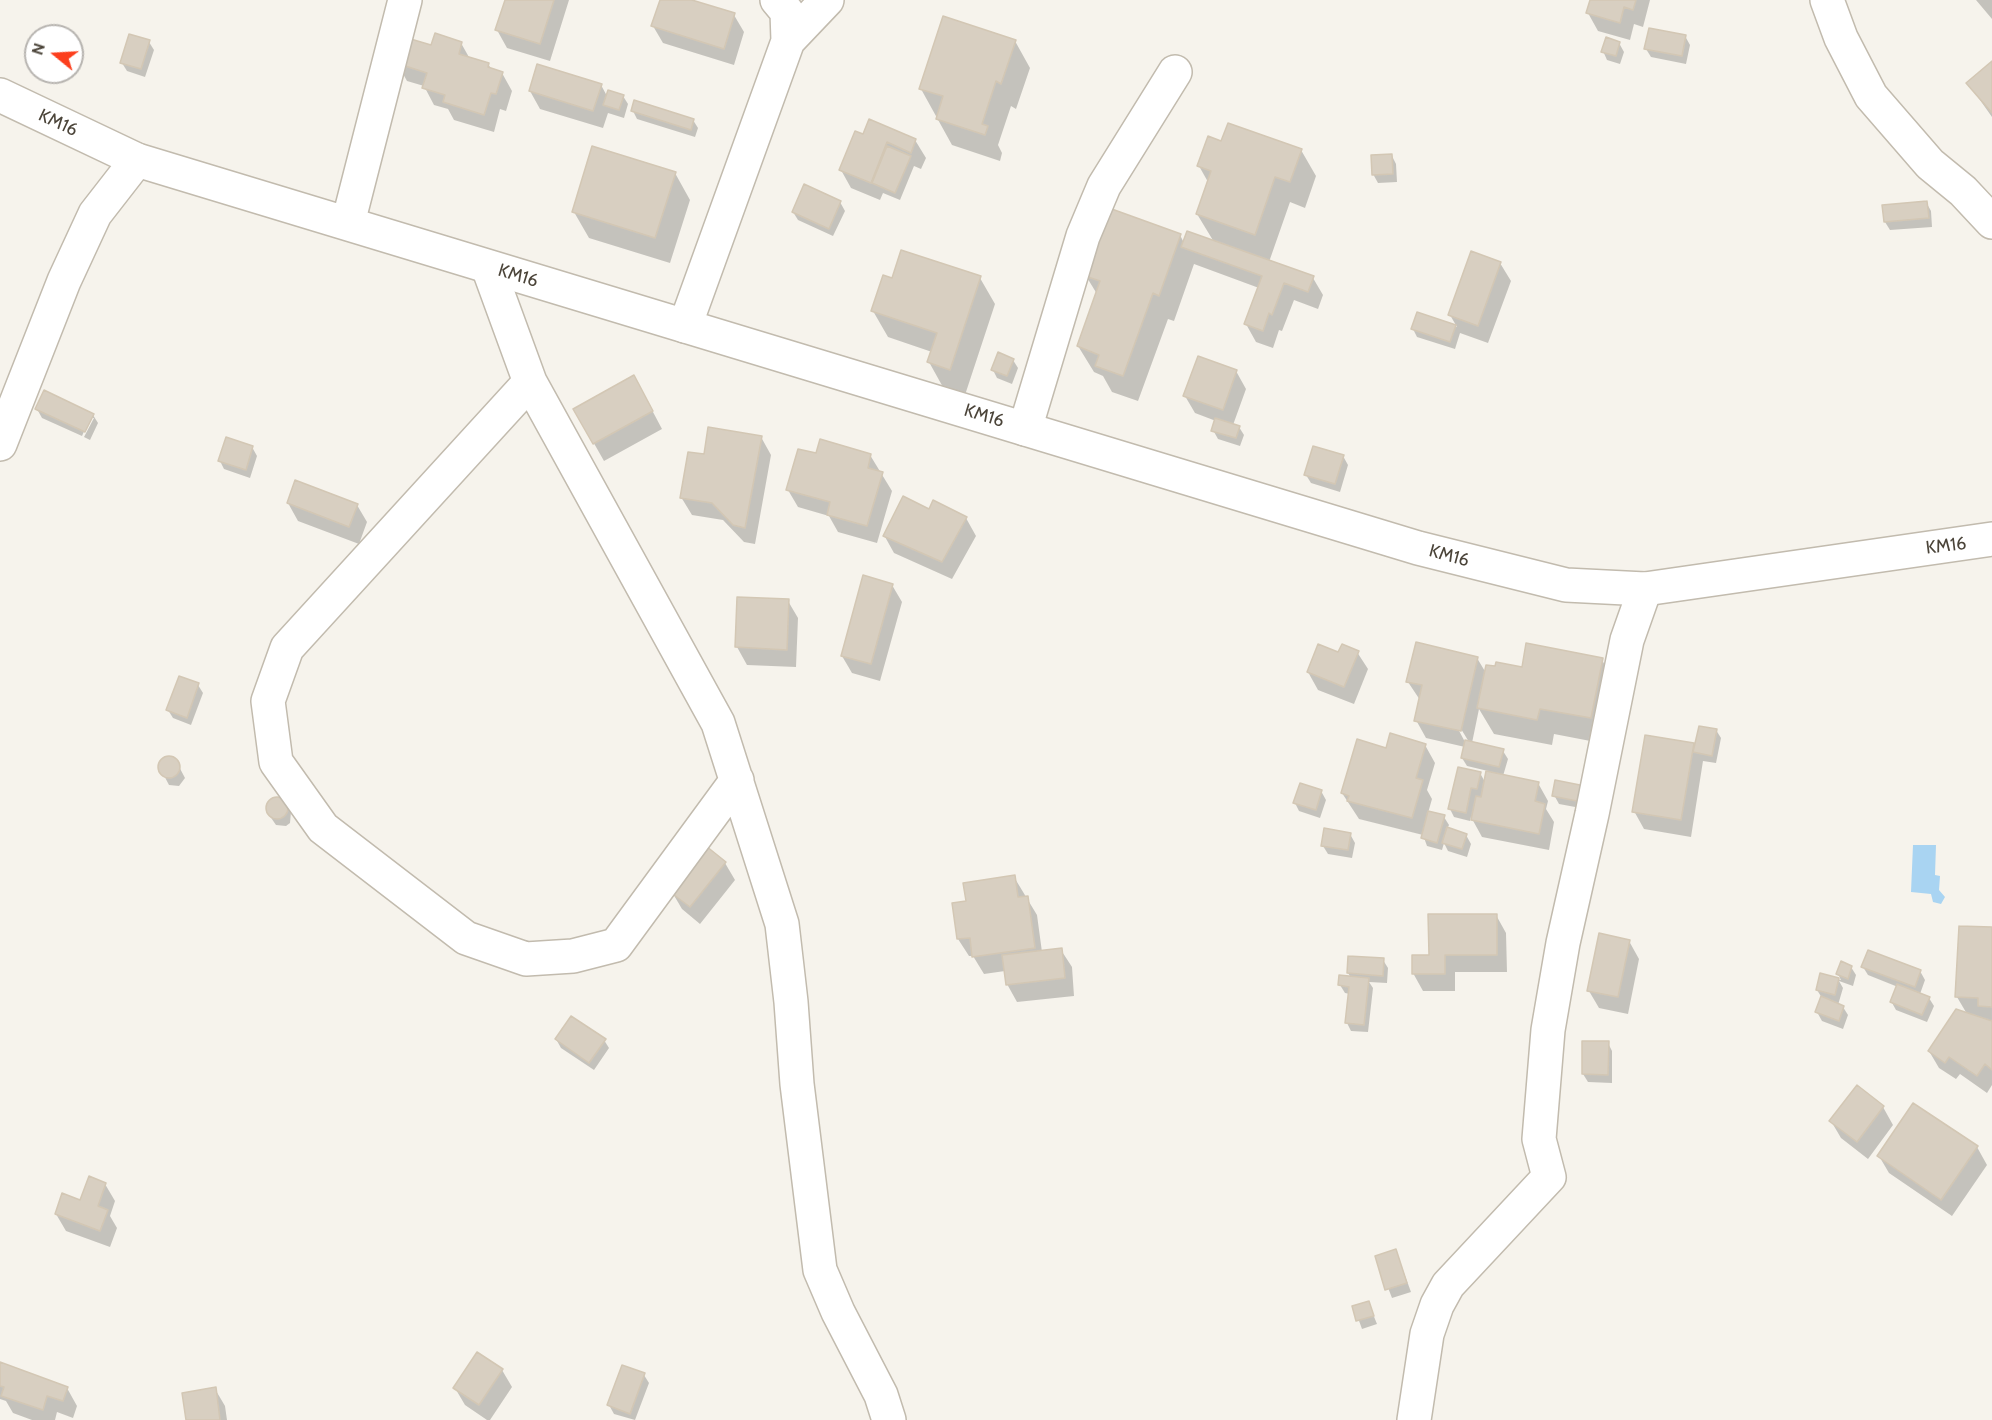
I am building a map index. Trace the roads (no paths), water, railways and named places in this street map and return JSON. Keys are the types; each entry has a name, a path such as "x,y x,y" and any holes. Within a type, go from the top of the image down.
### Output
{"street":[{"path":"348,223 405,0"},
{"path":"686,326 788,41 787,12 777,0"},
{"path":"788,41 828,0"},
{"path":"1827,0 1841,38 1871,96 1930,164 1963,191 1992,222"},
{"path":"1025,429 1083,236 1100,196 1175,72"},
{"name":"KM16","path":"0,95 137,160 1418,548 1566,585 1645,589 1992,539"},
{"path":"0,444 64,281 95,214 137,160"},
{"path":"488,267 530,382 718,723 782,924 797,1084 820,1270 838,1312 881,1395 889,1420"},
{"path":"530,382 287,648 268,701 276,762 323,828 466,938 526,959 573,956 616,945 737,780"},
{"path":"1414,1420 1427,1334 1437,1305 1448,1285 1549,1177 1539,1139 1548,1030 1563,943 1627,640 1645,589"}],"water":[{"path":"1913,845 1936,845 1935,875 1940,876 1939,890 1945,897 1941,904 1933,902 1931,894 1911,892"}]}
